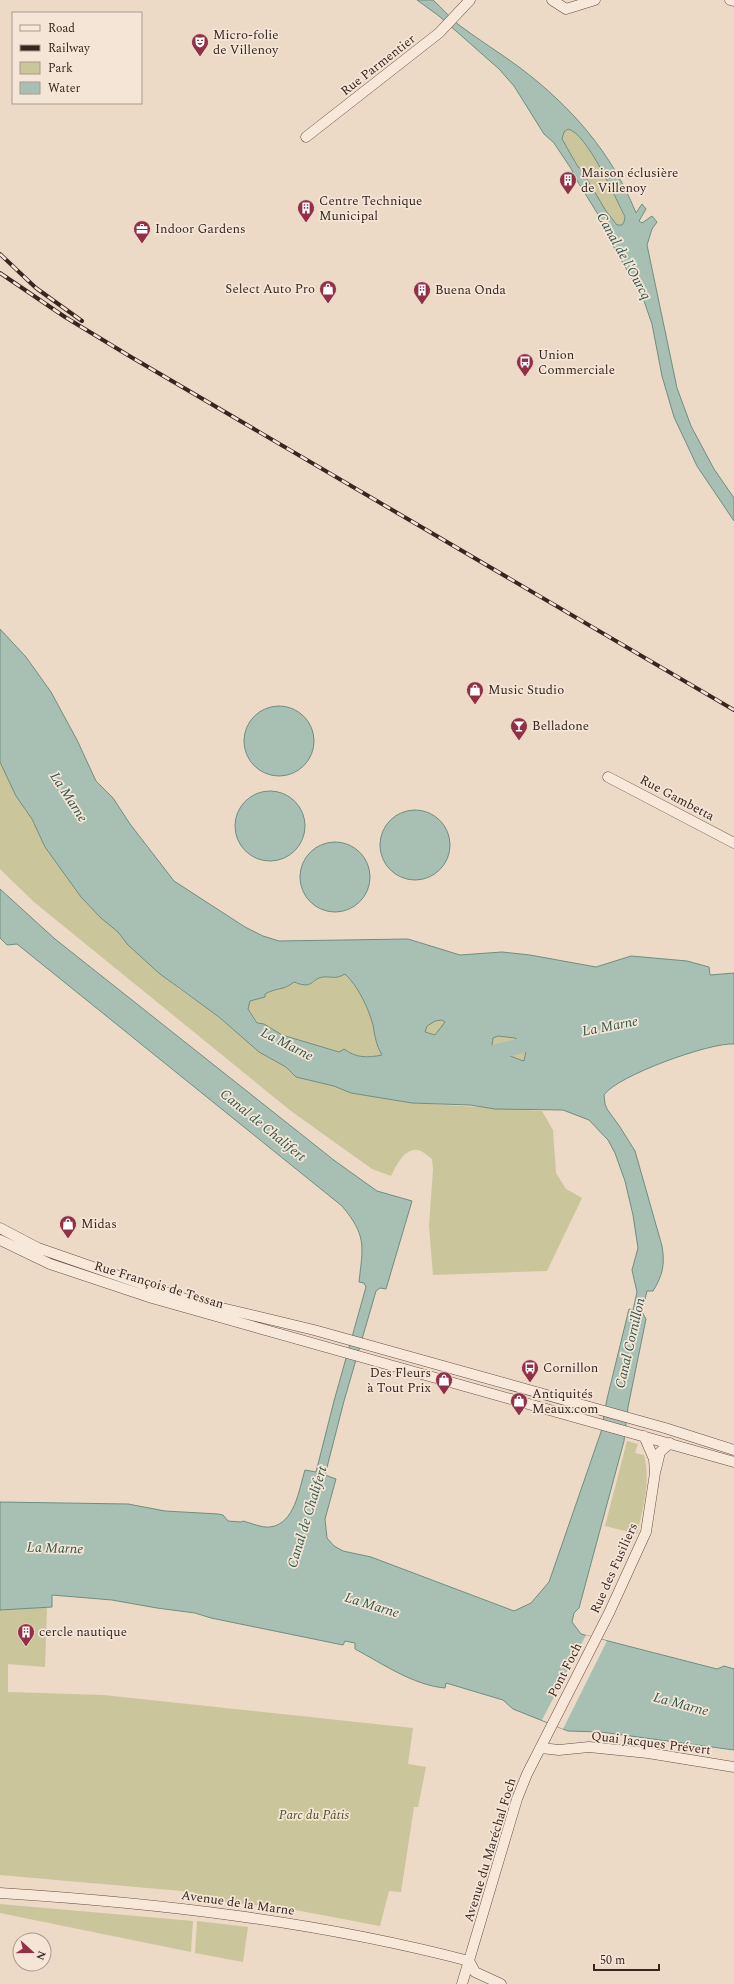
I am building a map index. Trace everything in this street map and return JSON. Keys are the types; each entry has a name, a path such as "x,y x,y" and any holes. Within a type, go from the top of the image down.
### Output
{"main road":[{"name":"Rue Parmentier","path":"306,137 439,33 470,0"},
{"path":"552,0 566,9 595,0"},
{"path":"730,0 734,1"},
{"name":"Rue Gambetta","path":"608,777 734,843"},
{"name":"Rue François de Tessan","path":"0,1228 38,1248 188,1300 331,1334 597,1409 734,1450"},
{"name":"Rue François de Tessan","path":"0,1240 50,1264 132,1291 371,1361 644,1436"},
{"path":"644,1436 734,1462"},
{"name":"Rue des Fusiliers","path":"644,1436 650,1451 655,1473"},
{"name":"Rue des Fusiliers","path":"602,1626 646,1532 655,1473 660,1452 670,1443"},
{"name":"Pont Foch","path":"551,1726 602,1626"},
{"name":"Avenue du Maréchal Foch","path":"462,1984 517,1799 527,1774 551,1726"},
{"name":"Quai Jacques Prévert","path":"541,1748 559,1750 588,1747 648,1754 734,1767"},
{"name":"Avenue de la Marne","path":"0,1893 92,1899 256,1917 301,1925 469,1961"},
{"path":"469,1961 475,1972 501,1984"}],"green space":[{"path":"568,129 576,133 584,142 600,168 625,218 622,225 617,225 606,211 562,139 564,132"},
{"path":"0,762 16,796 32,819 45,847 81,897 101,918 118,932 128,945 179,989 219,1017 259,1052 286,1067 296,1077 335,1086 351,1093 412,1103 542,1111 553,1130 556,1173 566,1189 582,1198 547,1271 433,1275 429,1226 433,1169 432,1159 421,1151 416,1150 406,1153 402,1157 391,1176 372,1169 291,1111 34,902 0,869"},
{"path":"345,973 359,990 366,1004 377,1044 382,1055 362,1056 353,1054 344,1049 339,1052 282,1035 264,1024 257,1023 248,1009 250,1001 265,997 265,994 273,990 287,987 294,982 305,985 319,978 336,977"},
{"path":"442,1020 446,1022 435,1035 425,1032 431,1023"},
{"path":"498,1036 515,1038 527,1046 524,1061 514,1058 491,1045 493,1038"},
{"path":"627,1441 638,1444 635,1453 644,1455 646,1465 647,1475 645,1495 637,1534 605,1526"},
{"name":"Parc du Pâtis","path":"47,1607 45,1667 8,1664 8,1692 103,1695 413,1728 408,1764 426,1767 418,1807 414,1807 401,1892 389,1891 380,1926 285,1908 203,1900 193,1892 0,1875 0,1610"},
{"path":"0,1904 193,1921 191,1952 0,1913"},
{"path":"197,1921 248,1927 243,1962 195,1953"}],"water":[{"name":"Canal de l'Ourcq","path":"417,0 433,0 459,25 519,67 556,98 588,132 602,151 615,170 636,213 642,204 646,209 639,221 642,223 652,216 657,222 652,229 647,245 677,388 691,426 714,469 734,498 734,521 697,466 674,417 662,376 652,324 643,298 607,235 599,216 572,170 554,143 544,134 514,86 499,69 439,16","holes":["568,129 576,133 592,154 608,182 625,217 622,225 617,225 606,211 562,139 564,132"]},
{"path":"0,629 26,657 51,692 77,740 96,781 113,798 130,824 174,881 245,927 263,936 279,941 408,939 460,955 502,952 530,955 596,967 631,956 687,961 709,967 710,975 734,973 734,1044 706,1048 644,1070 612,1087 604,1095 607,1109 635,1151 662,1246 663,1264 659,1280 653,1291 647,1291 642,1312 646,1319 628,1407 624,1441 579,1608 574,1613 572,1622 581,1634 717,1669 724,1666 734,1669 734,1750 601,1732 568,1731 513,1709 503,1700 446,1683 445,1688 421,1683 387,1667 355,1649 355,1643 345,1641 343,1645 211,1618 195,1613 112,1600 52,1595 52,1607 0,1610 0,1502 128,1504 165,1511 218,1514 223,1515 228,1521 243,1521 267,1527 285,1520 295,1504 305,1470 316,1472 366,1287 364,1283 359,1282 362,1250 359,1234 356,1225 342,1206 17,944 7,945 0,938 0,889 55,939 335,1161 377,1191 412,1201 386,1289 380,1288 376,1291 344,1401 325,1475 336,1479 325,1519 327,1538 334,1546 343,1551 371,1557 514,1611 531,1603 549,1582 601,1432 607,1399 629,1309 633,1310 637,1292 632,1270 638,1248 633,1215 625,1181 615,1153 608,1140 589,1120 563,1110 495,1109 470,1105 412,1103 351,1093 334,1086 296,1077 286,1067 259,1052 219,1017 160,974 128,945 118,932 101,918 81,897 45,847 32,819 16,796 0,762","holes":["345,974 354,984 365,1004 373,1025 377,1044 382,1055 371,1057 357,1056 344,1049 339,1052 282,1035 264,1024 257,1023 248,1009 250,1001 265,997 265,994 273,990 287,987 294,982 305,985 319,978 336,977","442,1020 445,1022 435,1035 425,1032 427,1026 435,1021","498,1036 515,1038 527,1046 524,1061 495,1048 492,1045 493,1038"]},
{"path":"279,706 292,709 304,716 311,728 314,741 311,754 304,766 292,773 279,776 266,773 254,766 247,754 244,741 247,728 254,716 266,709"},
{"path":"270,791 283,794 295,801 302,813 305,826 302,839 295,851 283,858 270,861 257,858 245,851 238,839 235,826 238,813 245,801 257,794"},
{"path":"415,810 428,813 440,820 447,832 450,845 447,858 440,870 428,877 415,880 402,877 390,870 383,858 380,845 383,832 390,820 402,813"},
{"path":"335,842 348,845 360,852 367,864 370,877 367,890 360,902 348,909 335,912 322,909 310,902 303,890 300,877 303,864 310,852 322,845"}],"pier":[{"path":"586,1635 607,1641 563,1729 542,1720"}],"waterway":[{"name":"La Marne","path":"480,1056 544,1040"}],"railway":[{"path":"0,254 36,288 82,321"},
{"path":"0,273 65,317 131,357 734,710"}],"place":[{"name":"Micro-folie de Villenoy","path":"200,57"},
{"name":"Maison éclusière de Villenoy","path":"568,195"},
{"name":"Centre Technique Municipal","path":"306,223"},
{"name":"Indoor Gardens","path":"142,244"},
{"name":"Select Auto Pro","path":"328,304"},
{"name":"Buena Onda","path":"422,305"},
{"name":"Union Commerciale","path":"525,377"},
{"name":"Music Studio","path":"475,705"},
{"name":"Belladone","path":"519,741"},
{"name":"Midas","path":"68,1239"},
{"name":"Cornillon","path":"530,1383"},
{"name":"Des Fleurs à Tout Prix","path":"444,1395"},
{"name":"Antiquités Meaux.com","path":"519,1416"},
{"name":"cercle nautique","path":"26,1647"}],"water label":[{"name":"Canal de Chalifert","path":"263,1125"},
{"name":"Canal Cornillon","path":"630,1343"},
{"name":"Canal de Chalifert","path":"307,1517"}]}
